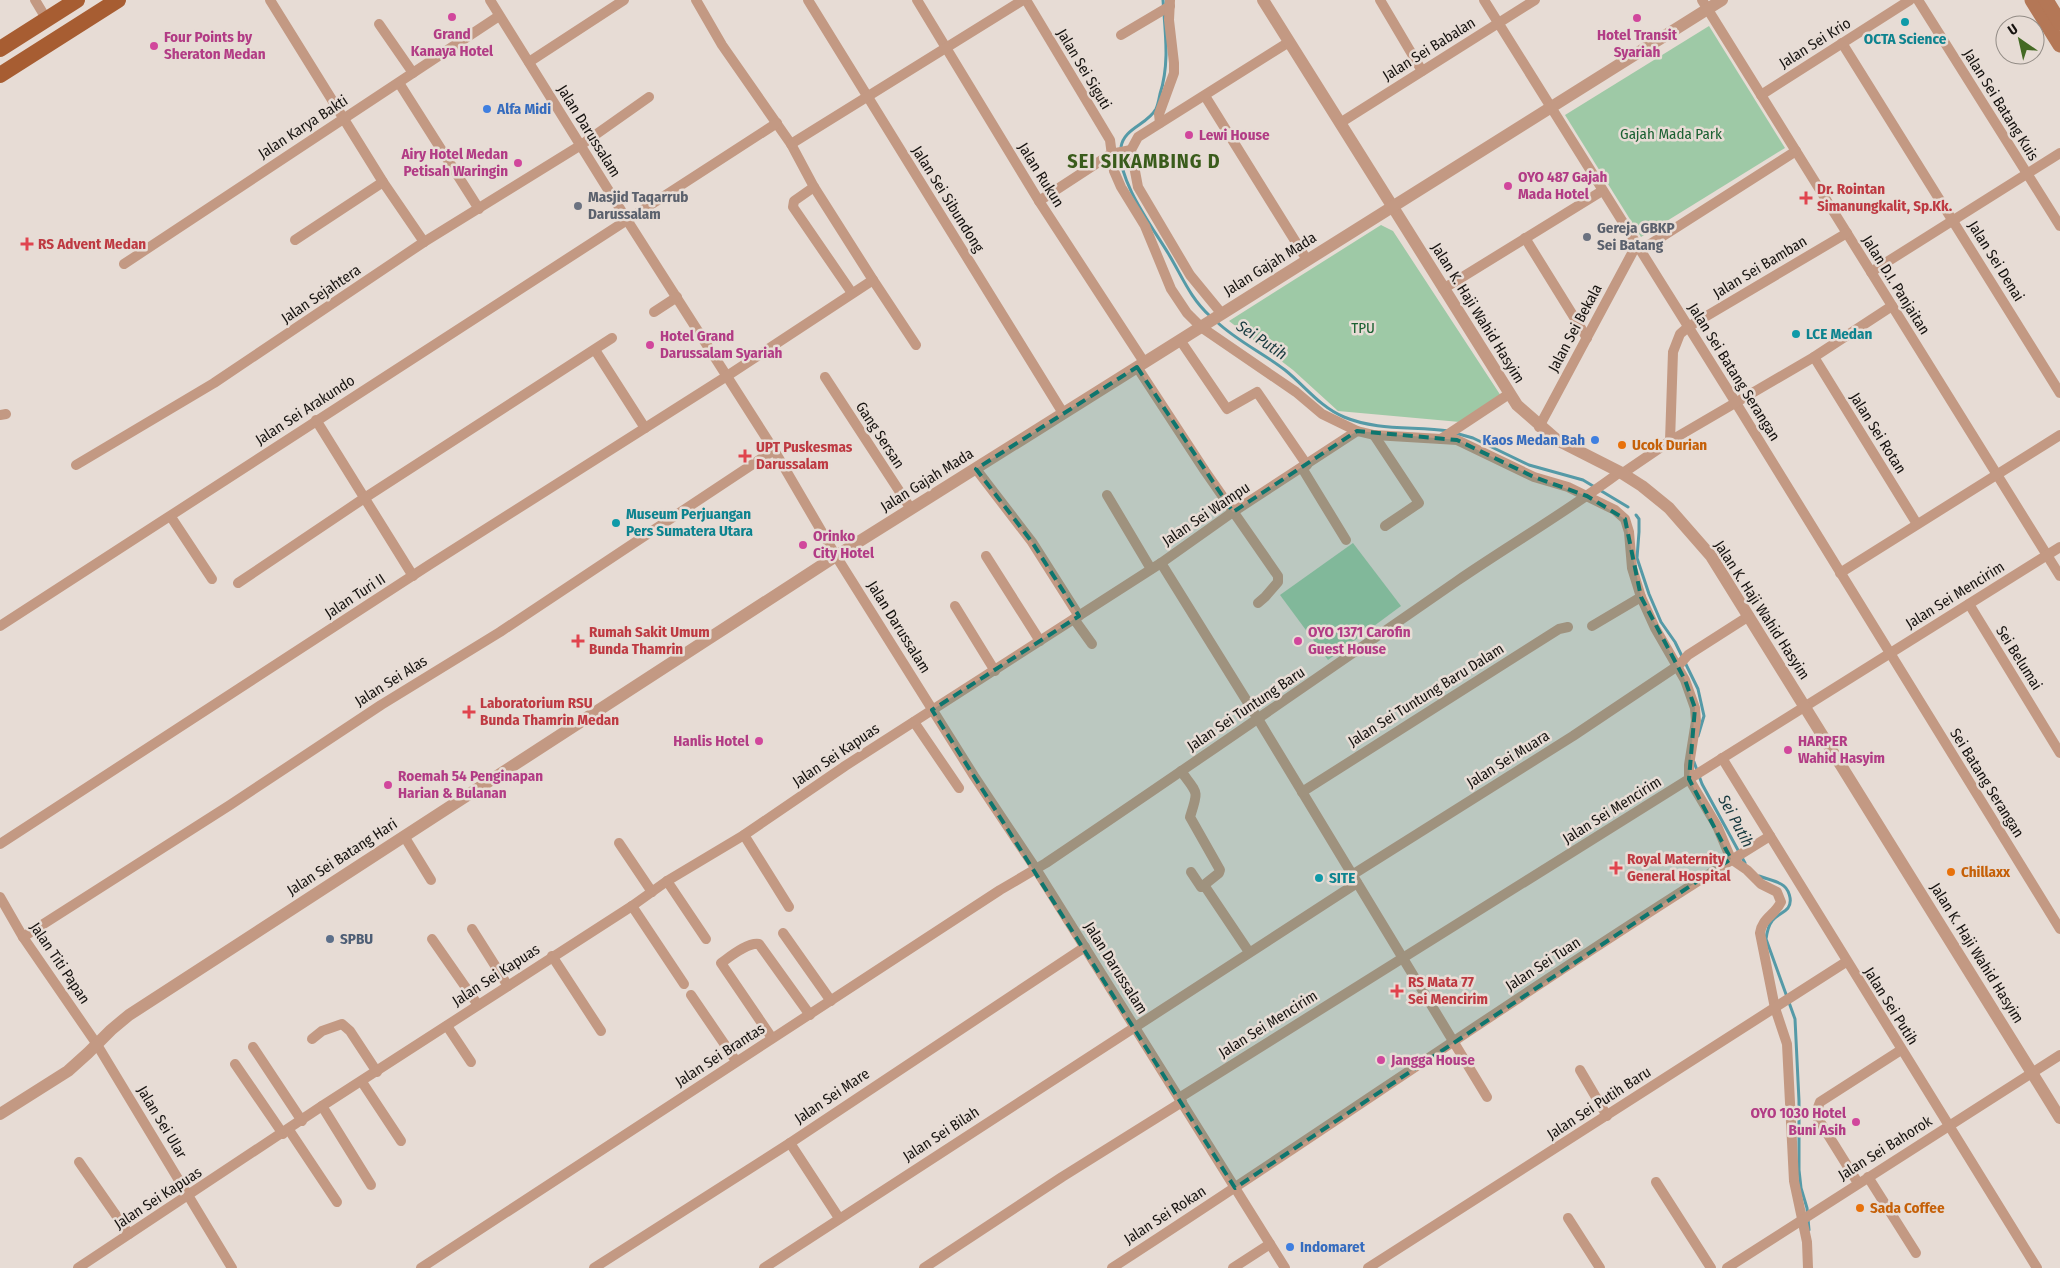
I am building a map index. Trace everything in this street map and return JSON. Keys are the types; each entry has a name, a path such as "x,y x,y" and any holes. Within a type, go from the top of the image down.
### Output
{"main road":[{"path":"0,49 77,0"},
{"path":"0,75 118,0"},
{"path":"2032,0 2060,45"},
{"path":"2046,0 2060,22"}],"street":[{"path":"35,0 47,20"},
{"path":"270,0 383,182 424,242"},
{"name":"Jalan Darussalam","path":"490,0 627,220 774,450 836,556 932,710 1036,868 1285,1268"},
{"path":"529,62 624,0"},
{"path":"696,0 722,45 791,144 814,186 916,345"},
{"name":"Jalan Sei Sibundong","path":"808,0 1063,413"},
{"name":"Jalan Rukun","path":"917,0 1141,365 1233,512 1278,579 1269,593 1258,603"},
{"path":"791,144 1024,0"},
{"name":"Jalan Sei Siguti","path":"1024,0 1110,140 1121,152"},
{"name":"Jalan K. Haji Wahid Hasyim","path":"1263,0 1509,394 1525,414 1557,440 1621,472 1642,486 1669,508 1711,556 2060,1118"},
{"path":"1380,0 1422,71"},
{"name":"Jalan Sei Batang Serangan","path":"1484,0 1736,403 1889,653"},
{"name":"Jalan Sei Babalan","path":"1340,123 1535,0"},
{"name":"Jalan Gajah Mada","path":"836,556 1551,108 1705,5 1722,0"},
{"name":"Jalan Sei Krio","path":"1761,95 1910,0"},
{"name":"Jalan Sei Batang Kuis","path":"1918,0 2060,226"},
{"name":"Jalan D.I. Panjaitan","path":"1705,5 2060,576"},
{"path":"1121,35 1167,6 1174,73 1159,114 1160,123"},
{"name":"Jalan Karya Bakti","path":"124,264 499,16"},
{"path":"379,24 413,74"},
{"path":"1039,201 1121,152 1138,137 1289,42"},
{"name":"Jalan Sei Denai","path":"1842,44 2060,393"},
{"path":"399,82 479,209"},
{"path":"1205,96 1307,260"},
{"name":"Jalan Sejahtera","path":"76,466 222,378 424,242 580,145 649,98"},
{"name":"Jalan Sei Arakundo","path":"0,626 777,123"},
{"path":"1121,152 1138,187 1190,275 1220,315"},
{"path":"1121,152 1118,179 1145,226 1171,289 1188,313 1202,326 1296,392 1322,414 1357,431 1374,435 1444,437 1457,440 1473,446 1508,466 1590,494 1615,510 1628,524 1632,568 1641,597 1655,628 1678,665 1696,708 1696,721 1688,765 1690,778 1734,858 1761,884 1777,892 1781,902 1778,908 1761,925 1760,933 1775,1008 1787,1044 1794,1181 1806,1216 1808,1268"},
{"name":"Jalan Sei Bekala","path":"1540,427 1587,338 1639,247 1796,152"},
{"path":"1871,272 2060,154"},
{"path":"295,240 383,182"},
{"path":"814,186 794,201 794,207 852,293"},
{"path":"1443,289 1602,191"},
{"name":"Jalan Sei Bamban","path":"1688,327 1847,233"},
{"path":"1525,238 1587,338"},
{"name":"Jalan Turi II","path":"0,844 873,280"},
{"path":"654,312 677,297"},
{"name":"Jalan Sei Tuntung Baru","path":"1036,868 1181,771 1459,579 1621,472 1670,440 1814,357 1892,306"},
{"path":"1670,440 1673,352 1680,334 1688,327"},
{"path":"238,583 363,499 612,338"},
{"path":"1180,340 1226,408 1228,409 1257,392 1305,466 1346,540"},
{"path":"595,350 645,428"},
{"name":"Jalan Sei Rotan","path":"1814,357 1917,524"},
{"name":"Gang Sersan","path":"825,377 911,509"},
{"path":"1444,437 1509,394"},
{"path":"316,420 363,499 413,576"},
{"name":"Jalan Sei Wampu","path":"932,710 1161,563 1233,512 1357,431"},
{"path":"1374,435 1419,503 1385,526"},
{"path":"1840,572 2060,435"},
{"name":"Jalan Sei Alas","path":"23,937 230,805 366,714 500,632 774,450"},
{"path":"976,469 1032,542 1092,644"},
{"path":"1106,495 1151,569"},
{"path":"171,517 212,579"},
{"name":"Jalan Sei Mencirim","path":"924,1268 1403,958 2060,547"},
{"name":"Jalan Sei Batang Hari","path":"0,1114 68,1071 129,1015 836,556"},
{"path":"986,556 1040,641"},
{"path":"1161,563 1258,718 1487,1097"},
{"path":"1592,626 1641,597"},
{"name":"Sei Belumai","path":"1969,604 2060,753"},
{"path":"955,606 995,671"},
{"name":"Jalan Sei Muara","path":"1249,952 1354,879 1573,736 1678,665 1688,655 1749,616"},
{"name":"Jalan Sei Tuntung Baru Dalam","path":"1302,792 1551,634 1564,627 1568,627"},
{"name":"Sei Batang Serangan","path":"1889,653 2060,929"},
{"name":"Jalan Sei Kapuas","path":"82,1267 129,1234 286,1132 322,1106 362,1082 552,956 632,906 667,880 744,835 845,766 932,710"},
{"path":"914,722 959,788"},
{"name":"Jalan Sei Putih","path":"1722,758 1846,962 2037,1268"},
{"path":"1181,771 1196,791 1197,797 1190,817 1220,870 1219,873 1201,887 1190,872"},
{"path":"744,835 789,907"},
{"path":"404,836 431,880"},
{"name":"Jalan Sei Tuan","path":"1235,1188 1453,1041 1770,836"},
{"path":"619,843 652,892"},
{"name":"Jalan Sei Brantas","path":"422,1268 736,1061 1036,868"},
{"path":"667,880 706,939"},
{"path":"1204,886 1249,952"},
{"name":"Jalan Titi Papan","path":"1,901 23,937 96,1044"},
{"path":"632,906 684,984"},
{"path":"472,929 508,986"},
{"path":"783,933 831,1001"},
{"path":"432,939 478,1005"},
{"path":"772,1038 721,963 731,956 754,944 759,944 810,1015"},
{"name":"Jalan Sei Mare","path":"594,1268 790,1143 1085,946"},
{"name":"Jalan Sei Bilah","path":"764,1268 1249,952"},
{"path":"552,956 601,1031"},
{"name":"Jalan Sei Putih Baru","path":"1368,1268 1846,962"},
{"path":"691,995 736,1061"},
{"path":"312,1040 322,1031 342,1024 350,1031 377,1072"},
{"path":"447,1026 470,1062"},
{"name":"Jalan Sei Ular","path":"96,1044 232,1268"},
{"path":"253,1047 302,1121"},
{"path":"1858,1183 1818,1117 1817,1110 1820,1102 1901,1050"},
{"name":"Jalan Sei Bahorok","path":"1727,1268 2060,1055"},
{"path":"235,1064 337,1202"},
{"path":"1580,1070 1607,1116"},
{"path":"362,1082 401,1141"},
{"path":"322,1106 372,1185"},
{"path":"790,1143 839,1218"},
{"path":"79,1162 129,1234"},
{"path":"1868,1177 1916,1253"},
{"path":"1656,1182 1711,1268"},
{"name":"Jalan Sei Rokan","path":"1112,1268 1235,1188"},
{"path":"1568,1218 1600,1268"},
{"path":"1233,1268 1270,1244"}],"highlighted area":[{"path":"1137,367 1233,512 1357,431 1457,440 1534,477 1587,496 1625,519 1641,597 1685,680 1695,708 1689,779 1731,859 1235,1188 932,710 1079,616 1032,542 976,469"}],"green space":[{"name":"Gajah Mada Park","path":"1709,26 1785,148 1641,237 1565,115"},
{"name":"TPU","path":"1381,225 1393,231 1501,396 1460,422 1338,411 1293,370 1229,321"},
{"path":"1353,543 1401,606 1328,660 1280,595"}],"waterway":[{"name":"Sei Putih","path":"1163,0 1166,59 1158,104 1147,119 1126,135 1121,147 1121,159 1129,187 1137,202 1192,294 1210,316"},
{"name":"Sei Putih","path":"1217,322 1285,370 1335,413 1370,424 1449,431"},
{"name":"Sei Putih","path":"1455,433 1473,438 1529,465 1583,480 1628,507"},
{"name":"Sei Putih","path":"1636,515 1639,519 1637,558 1649,594 1661,622 1675,642 1698,689 1704,716 1698,736"},
{"name":"Sei Putih","path":"1694,762 1702,784 1745,863"},
{"name":"Sei Putih","path":"1759,876 1776,881 1784,886 1790,898 1788,908 1771,923 1766,939 1795,1019 1799,1101 1799,1170 1801,1188 1807,1208 1809,1230"}],"place":[{"name":"Grand Kanaya Hotel","path":"452,17"},
{"name":"Hotel Transit Syariah","path":"1637,18"},
{"name":"OCTA Science","path":"1905,22"},
{"name":"Four Points by Sheraton Medan","path":"154,46"},
{"name":"Alfa Midi","path":"487,109"},
{"name":"Lewi House","path":"1189,135"},
{"name":"Airy Hotel Medan Petisah Waringin","path":"518,163"},
{"name":"OYO 487 Gajah Mada Hotel","path":"1508,186"},
{"name":"Dr. Rointan Simanungkalit, Sp.Kk.","path":"1806,198"},
{"name":"Masjid Taqarrub Darussalam","path":"578,206"},
{"name":"Gereja GBKP Sei Batang","path":"1587,237"},
{"name":"RS Advent Medan","path":"27,244"},
{"name":"LCE Medan","path":"1796,334"},
{"name":"Hotel Grand Darussalam Syariah","path":"650,345"},
{"name":"Kaos Medan Bah","path":"1595,440"},
{"name":"Ucok Durian","path":"1622,445"},
{"name":"UPT Puskesmas Darussalam","path":"745,456"},
{"name":"Museum Perjuangan Pers Sumatera Utara","path":"616,523"},
{"name":"Orinko City Hotel","path":"803,545"},
{"name":"Rumah Sakit Umum Bunda Thamrin","path":"578,641"},
{"name":"OYO 1371 Carofin Guest House","path":"1298,641"},
{"name":"Laboratorium RSU Bunda Thamrin Medan","path":"469,712"},
{"name":"Hanlis Hotel","path":"759,741"},
{"name":"HARPER Wahid Hasyim","path":"1788,750"},
{"name":"Roemah 54 Penginapan Harian & Bulanan","path":"388,785"},
{"name":"Royal Maternity General Hospital","path":"1616,868"},
{"name":"Chillaxx","path":"1951,872"},
{"name":"SITE","path":"1319,878"},
{"name":"SPBU","path":"330,939"},
{"name":"RS Mata 77 Sei Mencirim","path":"1397,991"},
{"name":"Jangga House","path":"1381,1060"},
{"name":"OYO 1030 Hotel Buni Asih","path":"1856,1122"},
{"name":"Sada Coffee","path":"1860,1208"},
{"name":"Indomaret","path":"1290,1247"}],"district":[{"name":"SEI SIKAMBING D","path":"1144,161"}]}
